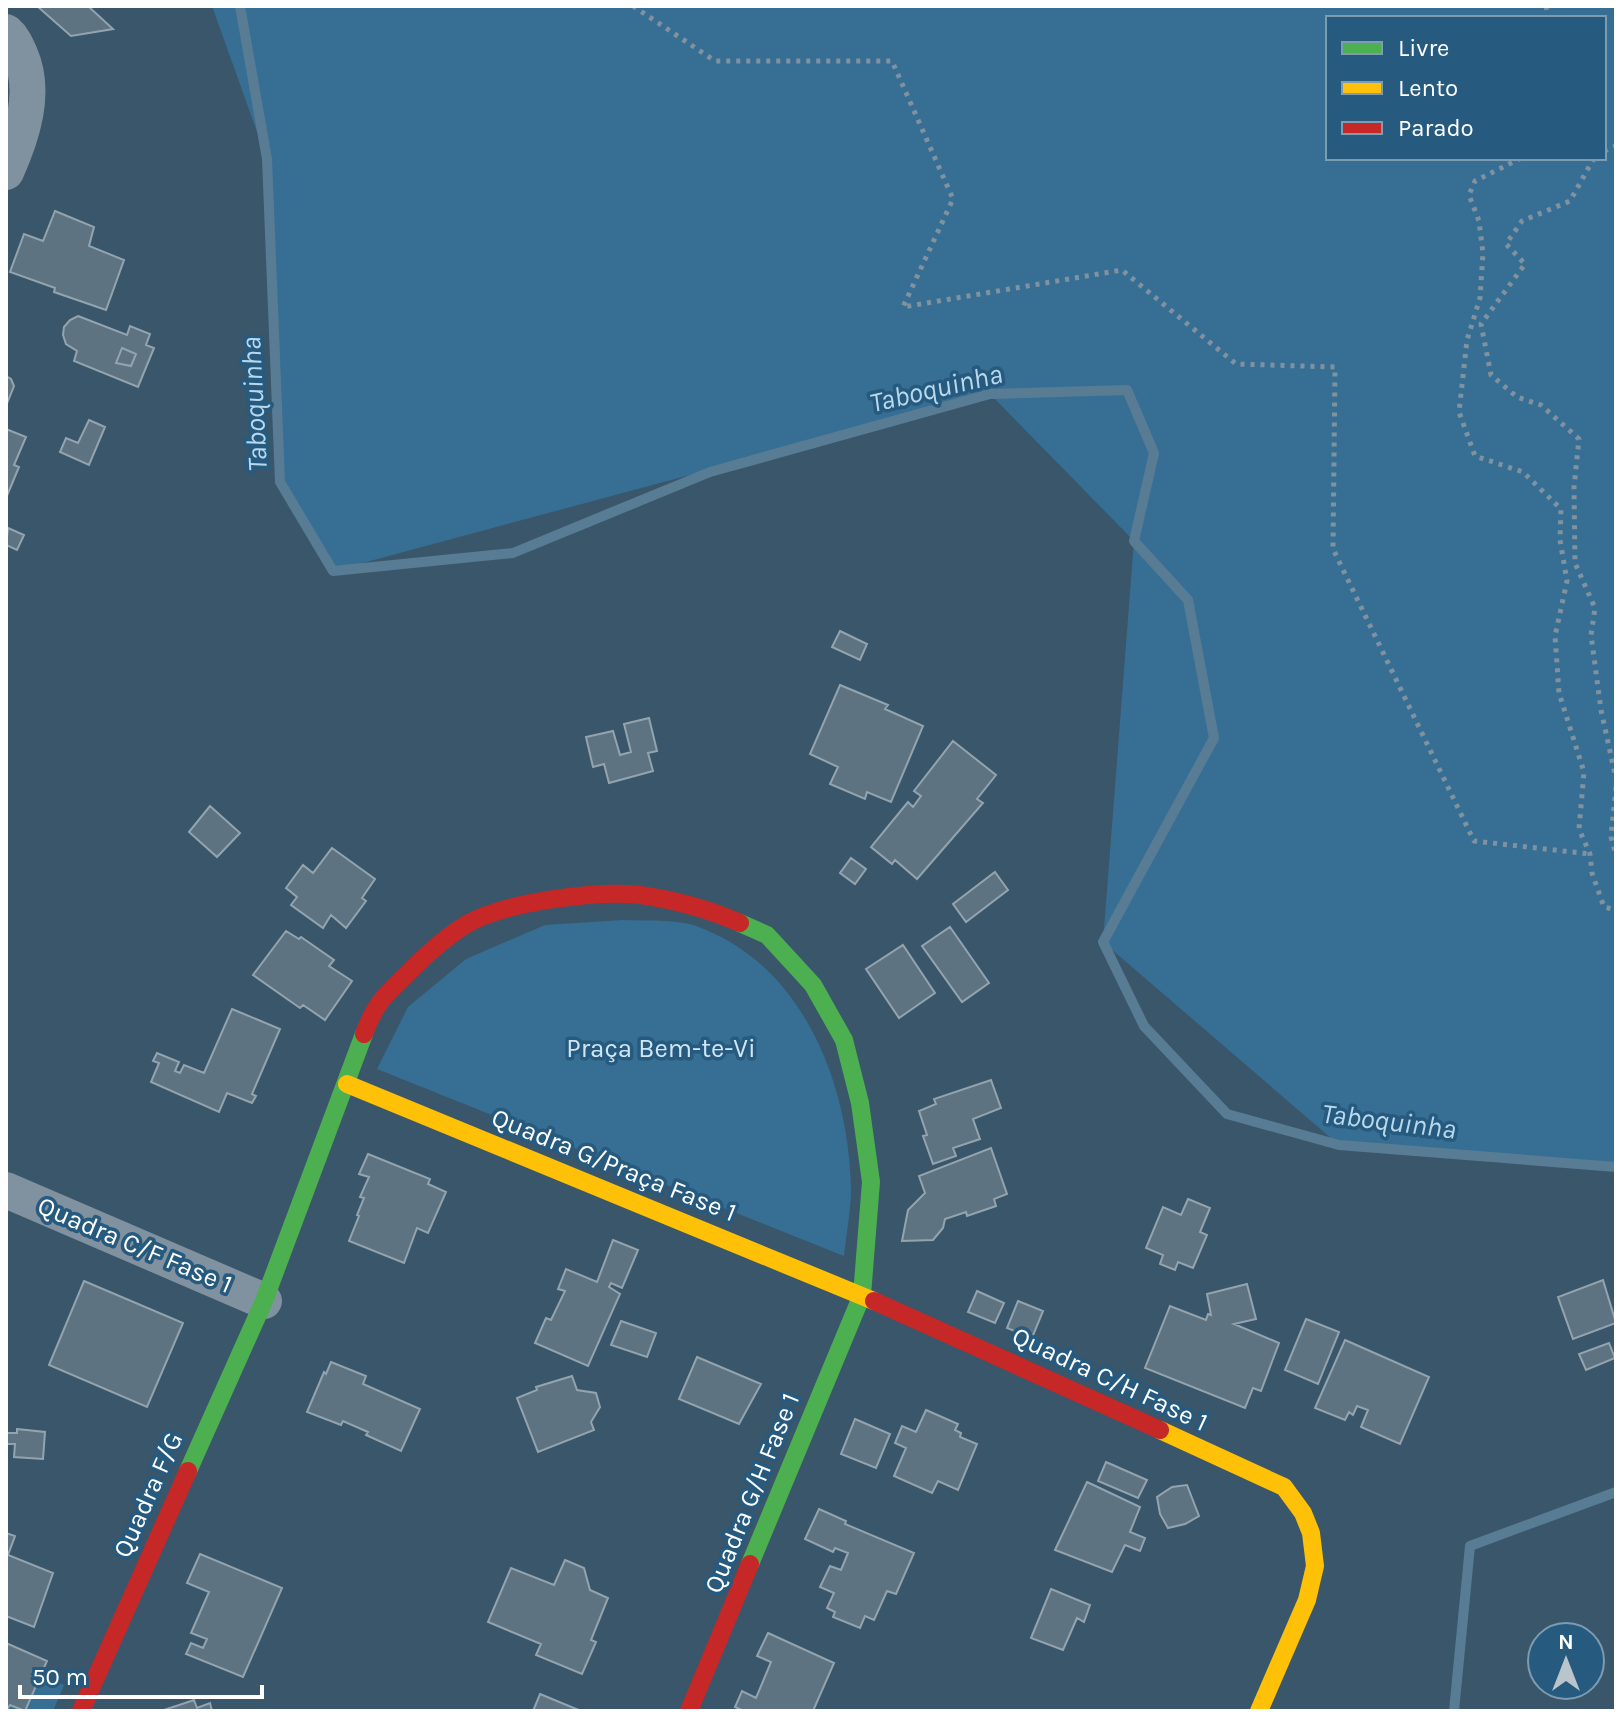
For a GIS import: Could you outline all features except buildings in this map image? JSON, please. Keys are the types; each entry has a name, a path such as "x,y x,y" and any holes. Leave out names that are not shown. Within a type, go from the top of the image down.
{"street":[{"path":"6,32 12,37 24,63 28,94 19,142 6,172"},
{"name":"Quadra G/H Fase 1","path":"347,1084 374,1007 419,962 467,924 515,905 577,897 638,895 705,908 767,935 813,985 844,1040 860,1103 871,1182 862,1295 689,1711"},
{"name":"Quadra G/Praça Fase 1","path":"347,1084 862,1295"},
{"name":"Quadra F/G","path":"81,1711 264,1301 347,1084"},
{"name":"Quadra C/F Fase 1","path":"6,1190 264,1301"},
{"name":"Quadra C/H Fase 1","path":"862,1295 1284,1487 1305,1514 1313,1537 1315,1566 1304,1605 1259,1711"}],"path":[{"path":"633,6 715,61 892,61 953,199 903,307 1122,270 1236,364 1335,367 1333,549 1474,841 1590,854"},
{"path":"1517,160 1475,181 1469,195 1479,221 1483,253 1480,298 1467,340 1459,412 1475,456 1523,472 1561,509 1560,540 1567,581 1555,636 1559,693 1584,772 1579,829 1590,854 1592,873 1604,907 1616,910"},
{"path":"1593,160 1570,201 1522,221 1506,244 1525,264 1481,324 1491,375 1517,397 1541,405 1579,439 1574,487 1575,563 1595,608 1591,635 1601,710 1616,779"},
{"path":"1616,787 1611,837 1616,855"}],"green space":[{"path":"212,6 1616,6 1616,1167 1339,1145 1103,942 1134,541 990,394 333,571 280,482 267,160"},
{"name":"Praça Bem-te-Vi","path":"623,920 670,921 696,926 733,944 765,968 792,998 813,1032 841,1109 851,1189 844,1256 377,1069 408,1007 466,959 545,925"},
{"path":"6,1658 64,1685 53,1711 6,1711"}],"waterway":[{"name":"Taboquinha","path":"240,6 267,159 280,482 333,571 513,553 710,472 990,394 1127,390 1154,453 1134,541 1188,600 1214,738 1103,942 1144,1026 1227,1114 1339,1145 1616,1167"},
{"name":"Taboquinha","path":"1454,1711 1470,1546 1616,1492"}],"traffic: fast":[{"path":"740,923 767,935 813,985 844,1040 860,1103 871,1182 862,1295 750,1564"},
{"path":"188,1471 264,1301 364,1034"}],"traffic: slow":[{"path":"347,1084 874,1301"},
{"path":"1160,1430 1284,1487 1303,1513 1311,1533 1315,1566 1307,1600 1259,1711"}],"traffic: jam":[{"path":"364,1034 382,999 430,952 467,924 504,909 576,896 640,895 679,902 740,923"},
{"path":"874,1301 1160,1430"},
{"path":"81,1711 188,1471"},
{"path":"689,1711 750,1564"}]}
